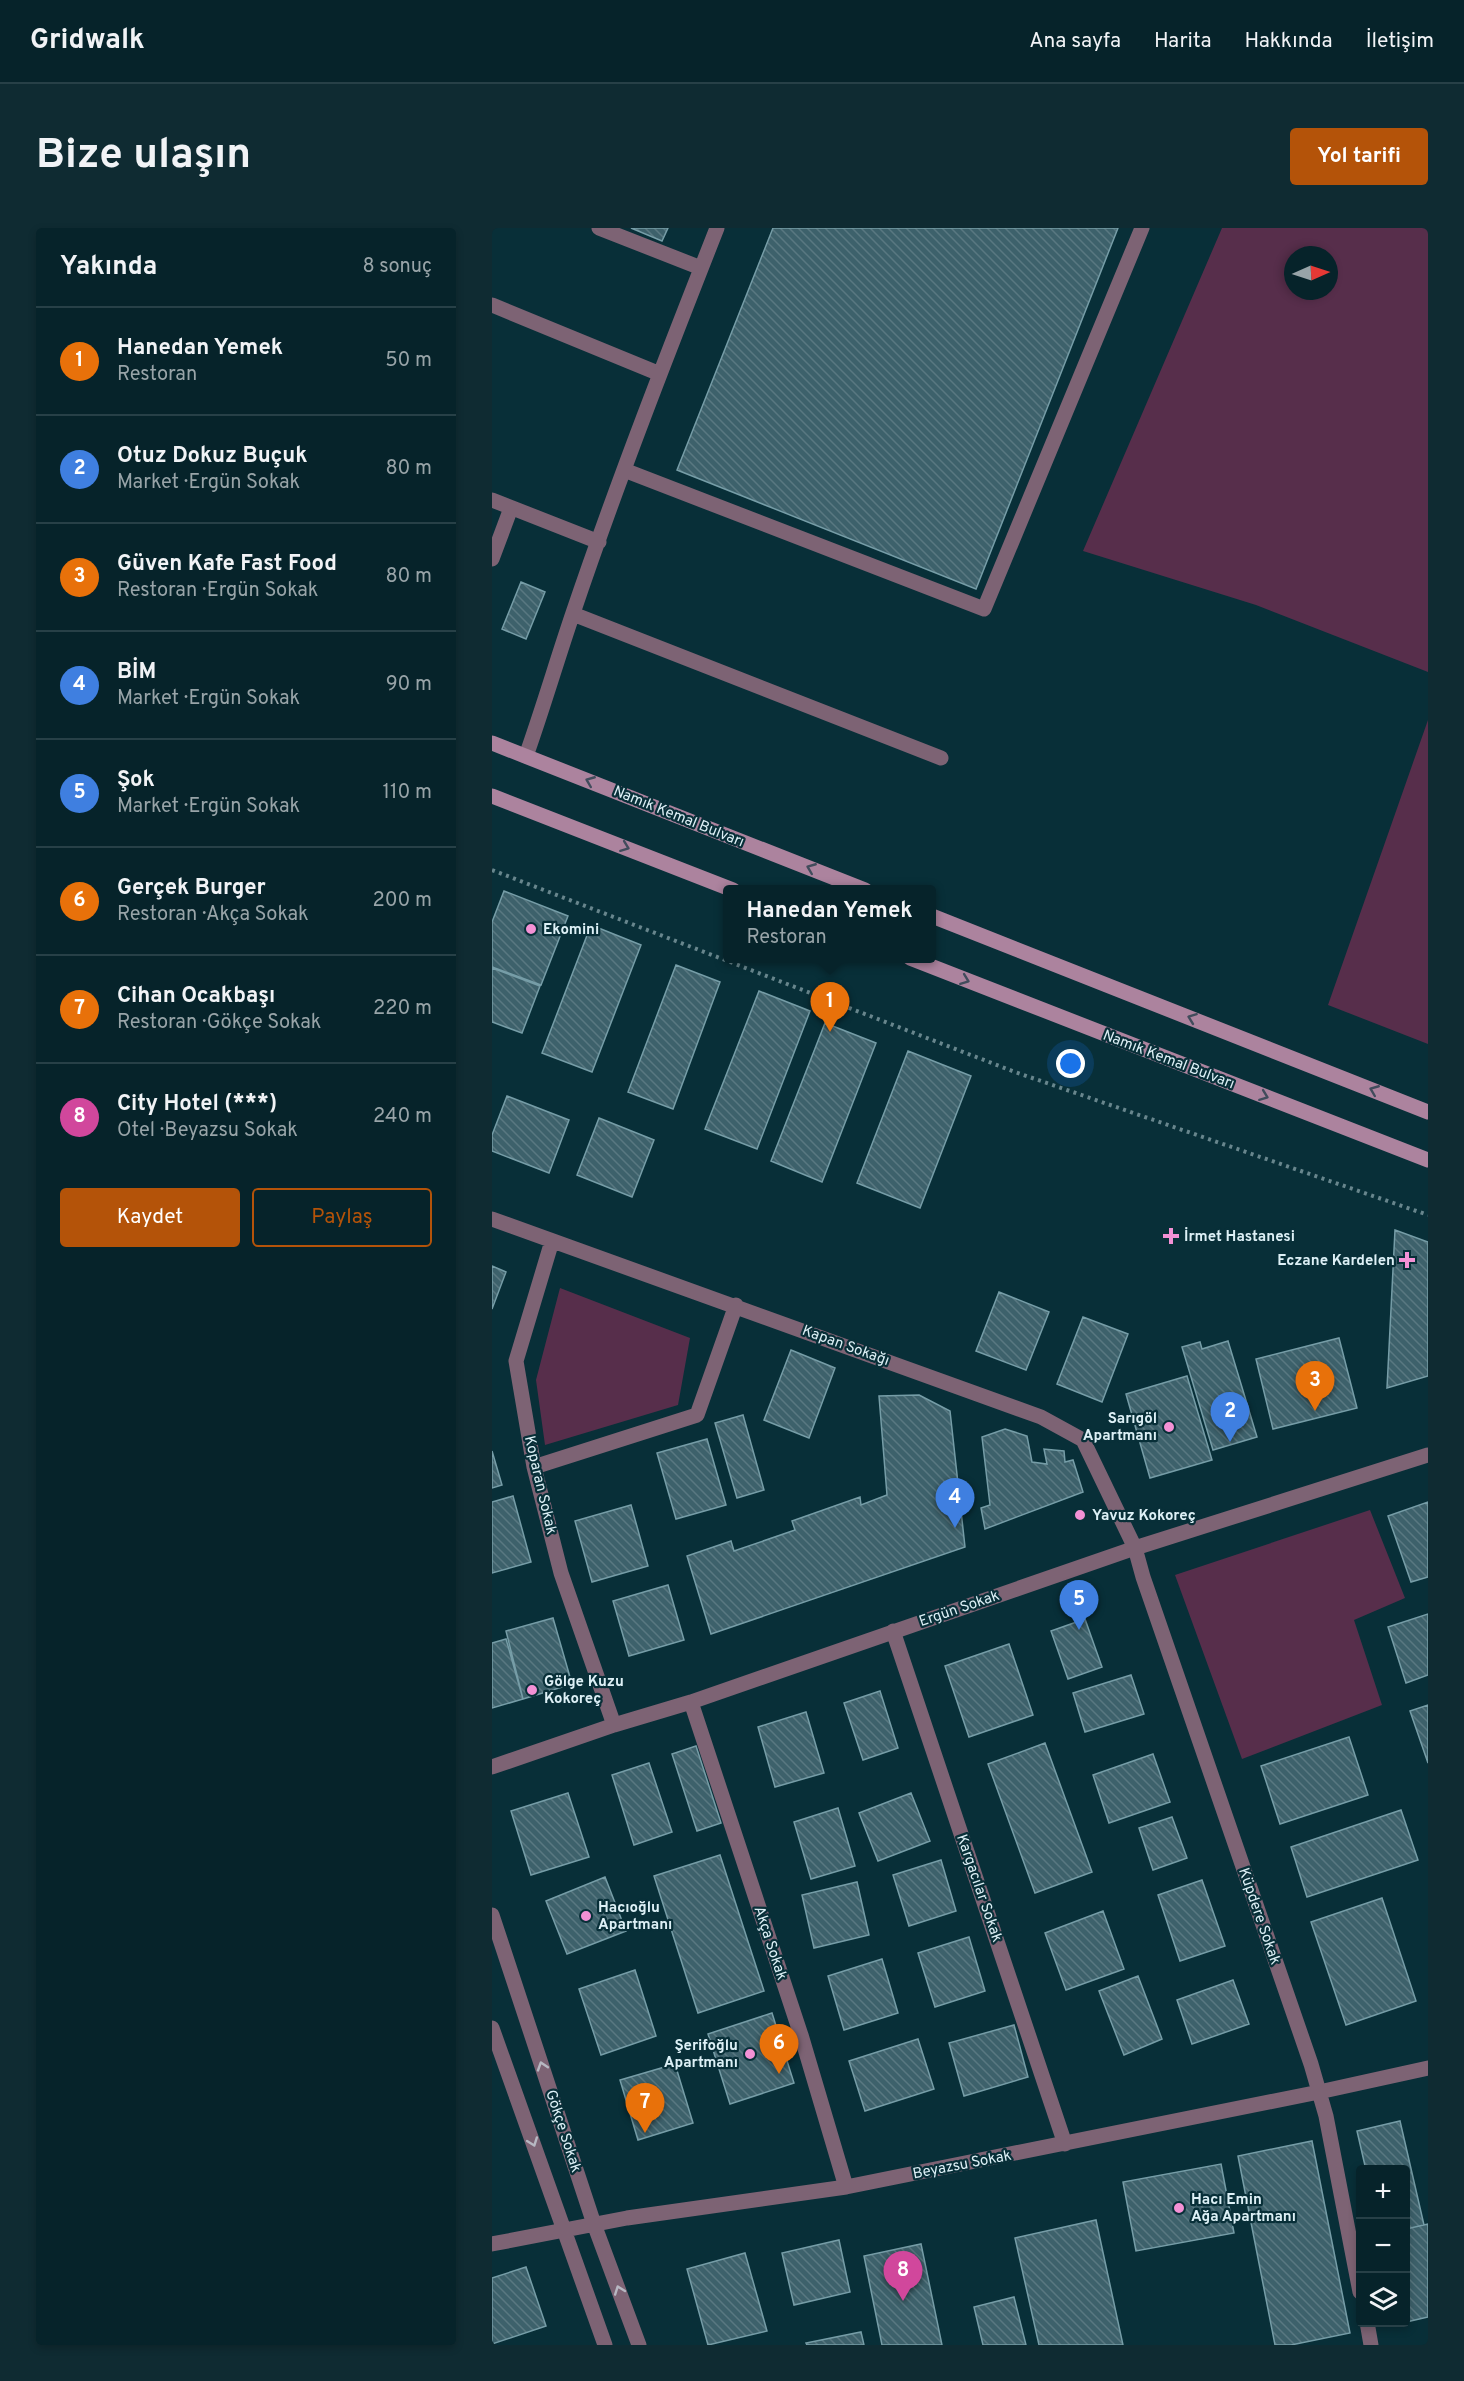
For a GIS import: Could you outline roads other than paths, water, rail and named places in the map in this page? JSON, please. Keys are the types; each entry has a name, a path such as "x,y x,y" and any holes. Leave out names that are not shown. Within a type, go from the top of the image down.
{"main road":[{"name":"Namık Kemal Bulvarı","path":"492,743 852,885"},
{"path":"492,796 723,886"},
{"path":"936,918 1428,1112"},
{"name":"Namık Kemal Bulvarı","path":"923,963 1428,1160"}],"street":[{"path":"599,228 701,268"},
{"path":"526,756 624,470 717,228"},
{"path":"624,470 984,609 1142,228"},
{"path":"492,305 660,374"},
{"path":"492,500 599,542"},
{"path":"492,559 511,508"},
{"path":"573,614 941,758"},
{"name":"Kapan Sokağı","path":"492,1219 736,1305 1041,1417 1083,1440 1135,1548"},
{"name":"Koparan Sokak","path":"552,1241 516,1361 534,1467 561,1573 614,1725"},
{"path":"534,1467 697,1415 736,1305"},
{"name":"Ergün Sokak","path":"492,1767 614,1725 691,1702 1135,1548 1428,1455"},
{"name":"Küpdere Sokak","path":"1135,1548 1311,2064 1326,2116 1356,2273"},
{"name":"Kargacılar Sokak","path":"893,1631 1065,2144"},
{"name":"Akça Sokak","path":"691,1702 801,2035 846,2187"},
{"name":"Gökçe Sokak","path":"492,1915 594,2224 639,2345"},
{"path":"492,2028 605,2345"},
{"name":"Beyazsu Sokak","path":"492,2244 594,2224 846,2187 1428,2068"},
{"path":"1368,2327 1371,2345"}],"place":[{"name":"Ekomini","path":"531,929"},
{"name":"Hanedan Yemek","path":"830,1032"},
{"name":"İrmet Hastanesi","path":"1171,1236"},
{"name":"Eczane Kardelen","path":"1407,1260"},
{"name":"Güven Kafe Fast Food","path":"1315,1411"},
{"name":"Sarıgöl Apartmanı","path":"1169,1427"},
{"name":"Otuz Dokuz Buçuk","path":"1230,1442"},
{"name":"Yavuz Kokoreç","path":"1080,1515"},
{"name":"BİM","path":"955,1528"},
{"name":"Şok","path":"1079,1630"},
{"name":"Gölge Kuzu Kokoreç","path":"532,1690"},
{"name":"Hacıoğlu Apartmanı","path":"586,1916"},
{"name":"Şerifoğlu Apartmanı","path":"750,2054"},
{"name":"Gerçek Burger","path":"779,2074"},
{"name":"Cihan Ocakbaşı","path":"645,2133"},
{"name":"Hacı Emin Ağa Apartmanı","path":"1179,2208"},
{"name":"City Hotel (***)","path":"903,2301"}]}
